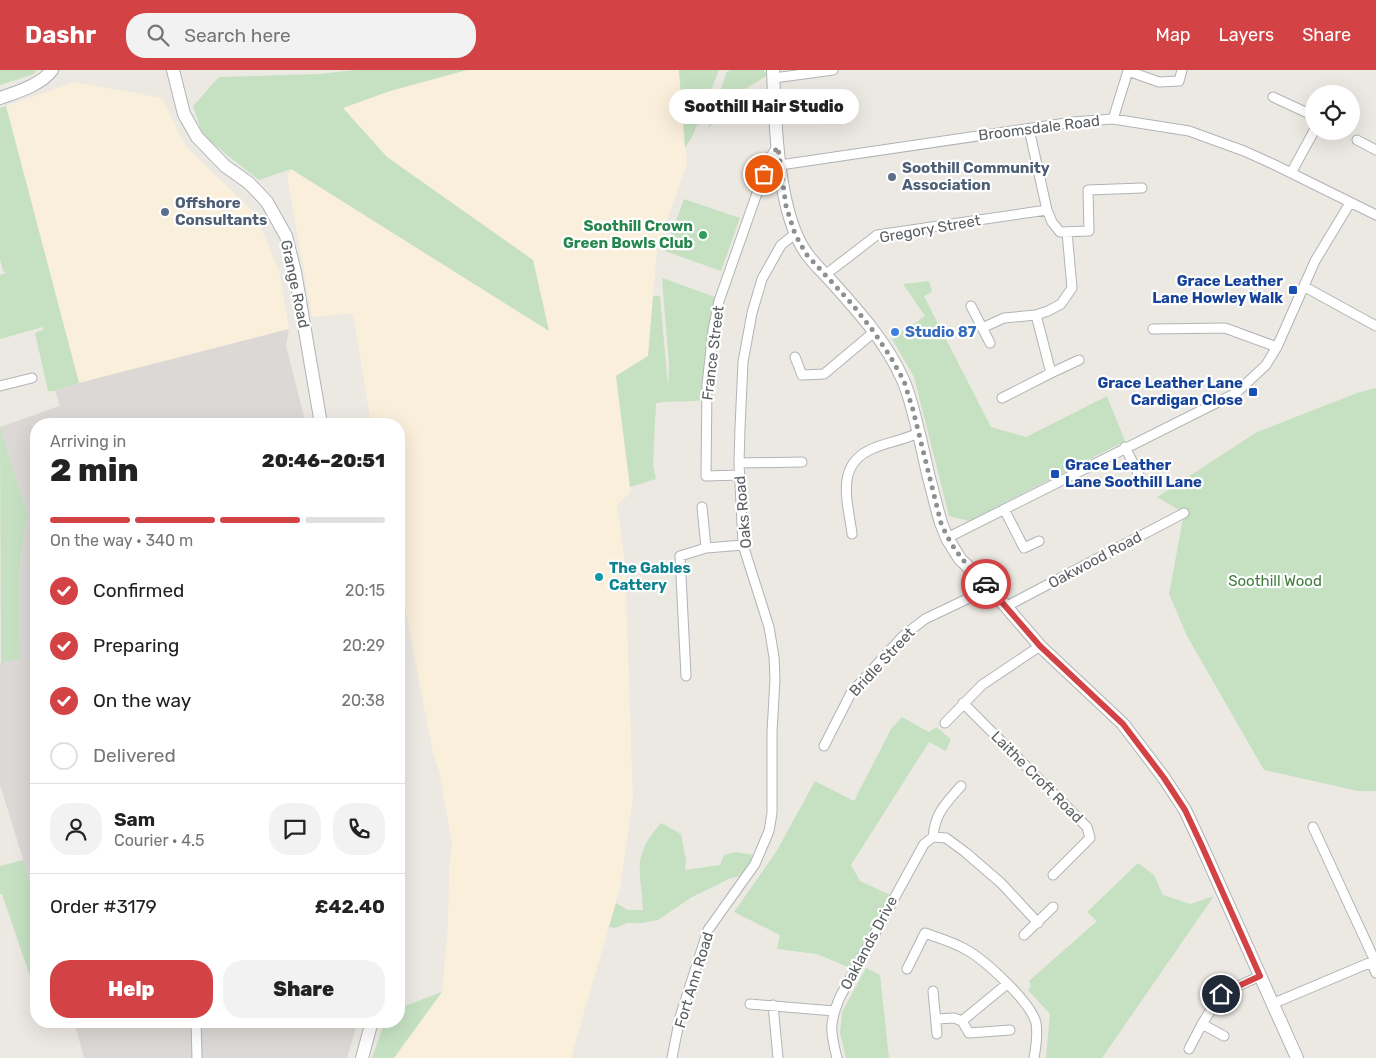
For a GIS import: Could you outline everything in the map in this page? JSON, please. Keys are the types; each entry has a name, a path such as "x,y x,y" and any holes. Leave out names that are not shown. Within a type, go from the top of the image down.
{"main road":[{"path":"0,98 19,92 37,82 52,70"},
{"name":"Grange Road","path":"173,70 184,114 197,137 225,166 248,183 267,202 286,236 296,272 320,418"},
{"name":"Grange Road","path":"178,93 182,70"},
{"path":"774,74 780,165 786,206 795,234 807,255 874,332 904,381 938,514 947,538 960,558 1007,606 1040,646 1123,724 1164,778 1185,810 1297,1058"},
{"path":"362,1058 370,1028"}],"street":[{"path":"774,74 833,70"},
{"path":"1113,119 1128,71 1159,82 1178,81 1182,70"},
{"path":"1273,97 1305,112"},
{"name":"Broomsdale Road","path":"780,165 1073,122 1113,119 1189,131 1244,151 1376,215"},
{"path":"1030,129 1047,210 1052,222 1060,232 1089,231 1088,190 1142,188"},
{"path":"1291,173 1309,140"},
{"path":"1357,140 1376,150"},
{"name":"France Street","path":"740,475 706,476 707,385 713,330 719,301 727,277 769,159 778,147"},
{"path":"947,538 1236,393 1266,365 1277,347 1315,261 1350,203"},
{"name":"Gregory Street","path":"825,275 877,235 1047,210"},
{"path":"982,328 1004,318 1036,315 1061,304 1072,288 1067,232"},
{"name":"Oaks Road","path":"759,858 769,831 772,813 772,732 775,679 774,657 769,628 743,545 739,463 744,362 752,313 762,279 781,245 795,234"},
{"path":"1305,287 1376,326"},
{"path":"971,306 990,343"},
{"path":"1036,315 1051,373"},
{"path":"1153,329 1225,328 1277,347"},
{"path":"795,357 802,375 824,374 874,332"},
{"path":"1002,398 1079,360"},
{"path":"0,386 34,380"},
{"path":"852,534 845,481 855,459 872,449 918,433"},
{"path":"1126,447 1141,479"},
{"path":"739,463 802,462"},
{"path":"702,507 706,548"},
{"path":"1004,509 1024,548 1039,541"},
{"name":"Oakwood Road","path":"1007,606 1184,513"},
{"path":"686,676 680,556 706,548 743,545"},
{"name":"Bridle Street","path":"824,746 851,693 903,636 925,619 990,588"},
{"path":"945,722 982,685 1040,646"},
{"name":"Laithe Croft Road","path":"963,703 1087,827 1090,838 1053,875"},
{"name":"Oaklands Drive","path":"837,1058 830,1031 834,1011 840,997 924,844 934,837 934,823 941,810 961,786"},
{"path":"1314,827 1374,962 1376,973"},
{"path":"934,837 946,838 965,852 1001,883 1038,923"},
{"name":"Fort Ann Road","path":"672,1058 680,1017 708,930 759,858"},
{"path":"1024,935 1053,908"},
{"path":"907,969 926,933 965,949 992,969 1028,1008 1036,1022 1037,1041 1034,1058"},
{"path":"1272,1004 1374,962"},
{"path":"1189,1049 1221,994 1260,976"},
{"path":"962,1021 1007,984"},
{"path":"933,991 938,1034"},
{"path":"750,1004 834,1011"},
{"path":"773,1005 778,1058"},
{"path":"937,1019 954,1018 962,1021 969,1033 1010,1030"},
{"path":"1202,1024 1224,1036"},
{"path":"196,1028 197,1058"}],"shaded area":[{"path":"467,70 679,70 687,163 657,249 648,356 616,376 631,492 617,505 625,564 633,798 620,888 571,1058 394,1058 442,992 452,844 405,607 405,418 370,418 353,313 312,317 287,176 322,114 390,91"},
{"path":"75,82 162,98 186,147 255,213 279,271 289,329 79,383 6,106"},
{"path":"289,329 286,346 304,418 30,418 30,882 0,785 0,663 20,657 19,573 27,513 0,427 60,406 55,391 79,383"},
{"path":"76,1028 356,1028 347,1058 84,1058"}],"green space":[{"path":"0,70 36,70 34,74 0,85"},
{"path":"355,70 467,70 390,91 343,108 387,157 533,260 549,331 291,169 259,180 203,136 193,106 219,77 320,74"},
{"path":"679,70 719,70 693,135 685,148"},
{"path":"730,70 763,70 768,75 730,98 708,130 726,73"},
{"path":"6,106 79,383 55,391 48,391 35,333 43,330 43,327 0,339 0,275 6,273 3,271 0,259 0,108"},
{"name":"Soothill Crown Green Bowls Club","path":"684,199 740,218 721,271 665,251"},
{"path":"662,278 715,297 703,400 656,403 653,465 656,479 630,487 616,376 648,356 653,296 660,296 668,387 669,365"},
{"path":"929,281 932,292 924,296 991,427 1026,437 1107,396 1125,441 969,521 949,516 914,377 892,339 925,316 903,284"},
{"name":"Soothill Wood","path":"1376,388 1376,791 1358,791 1264,770 1187,636 1169,594 1184,513 1157,497 1257,432 1357,393"},
{"path":"0,427 27,513 19,573 20,658 1,663"},
{"path":"902,717 929,732 936,727 951,739 946,751 929,742 851,865 860,881 890,895 850,968 817,954 777,949 780,935 734,912 776,852 815,781 854,801 891,729"},
{"path":"661,823 681,834 686,860 685,870 720,865 724,855 736,852 754,855 743,876 731,878 692,897 658,920 627,923 615,928 609,927 616,903 628,910 643,910 640,864 645,845"},
{"path":"23,860 30,882 30,976 2,894 0,894 0,866"},
{"path":"1138,863 1154,875 1163,895 1190,904 1214,896 1102,1058 1046,1058 1050,1014 1028,990 1031,986 1029,981 1097,921 1087,912"},
{"path":"866,968 880,975 889,1058 846,1058 840,1033 842,1012"},
{"path":"442,992 394,1058 372,1058 383,1028 405,1028 405,1006"}],"way so far":[{"path":"764,174 769,159 778,147 786,206 795,234 807,255 852,304 874,332 904,381 913,410 931,487 947,538 960,558 986,584"}],"place":[{"name":"Soothill Hair Studio","path":"764,174"},
{"name":"Soothill Community Association","path":"892,177"},
{"name":"Offshore Consultants","path":"165,212"},
{"name":"Soothill Crown Green Bowls Club","path":"703,235"},
{"name":"Grace Leather Lane Howley Walk","path":"1293,290"},
{"name":"Studio 87","path":"895,332"},
{"name":"Grace Leather Lane Cardigan Close","path":"1253,392"},
{"name":"Grace Leather Lane Soothill Lane","path":"1055,474"},
{"name":"The Gables Cattery","path":"599,577"}],"route":[{"path":"986,584 1040,646 1123,724 1164,778 1185,810 1260,976 1221,994"}]}
